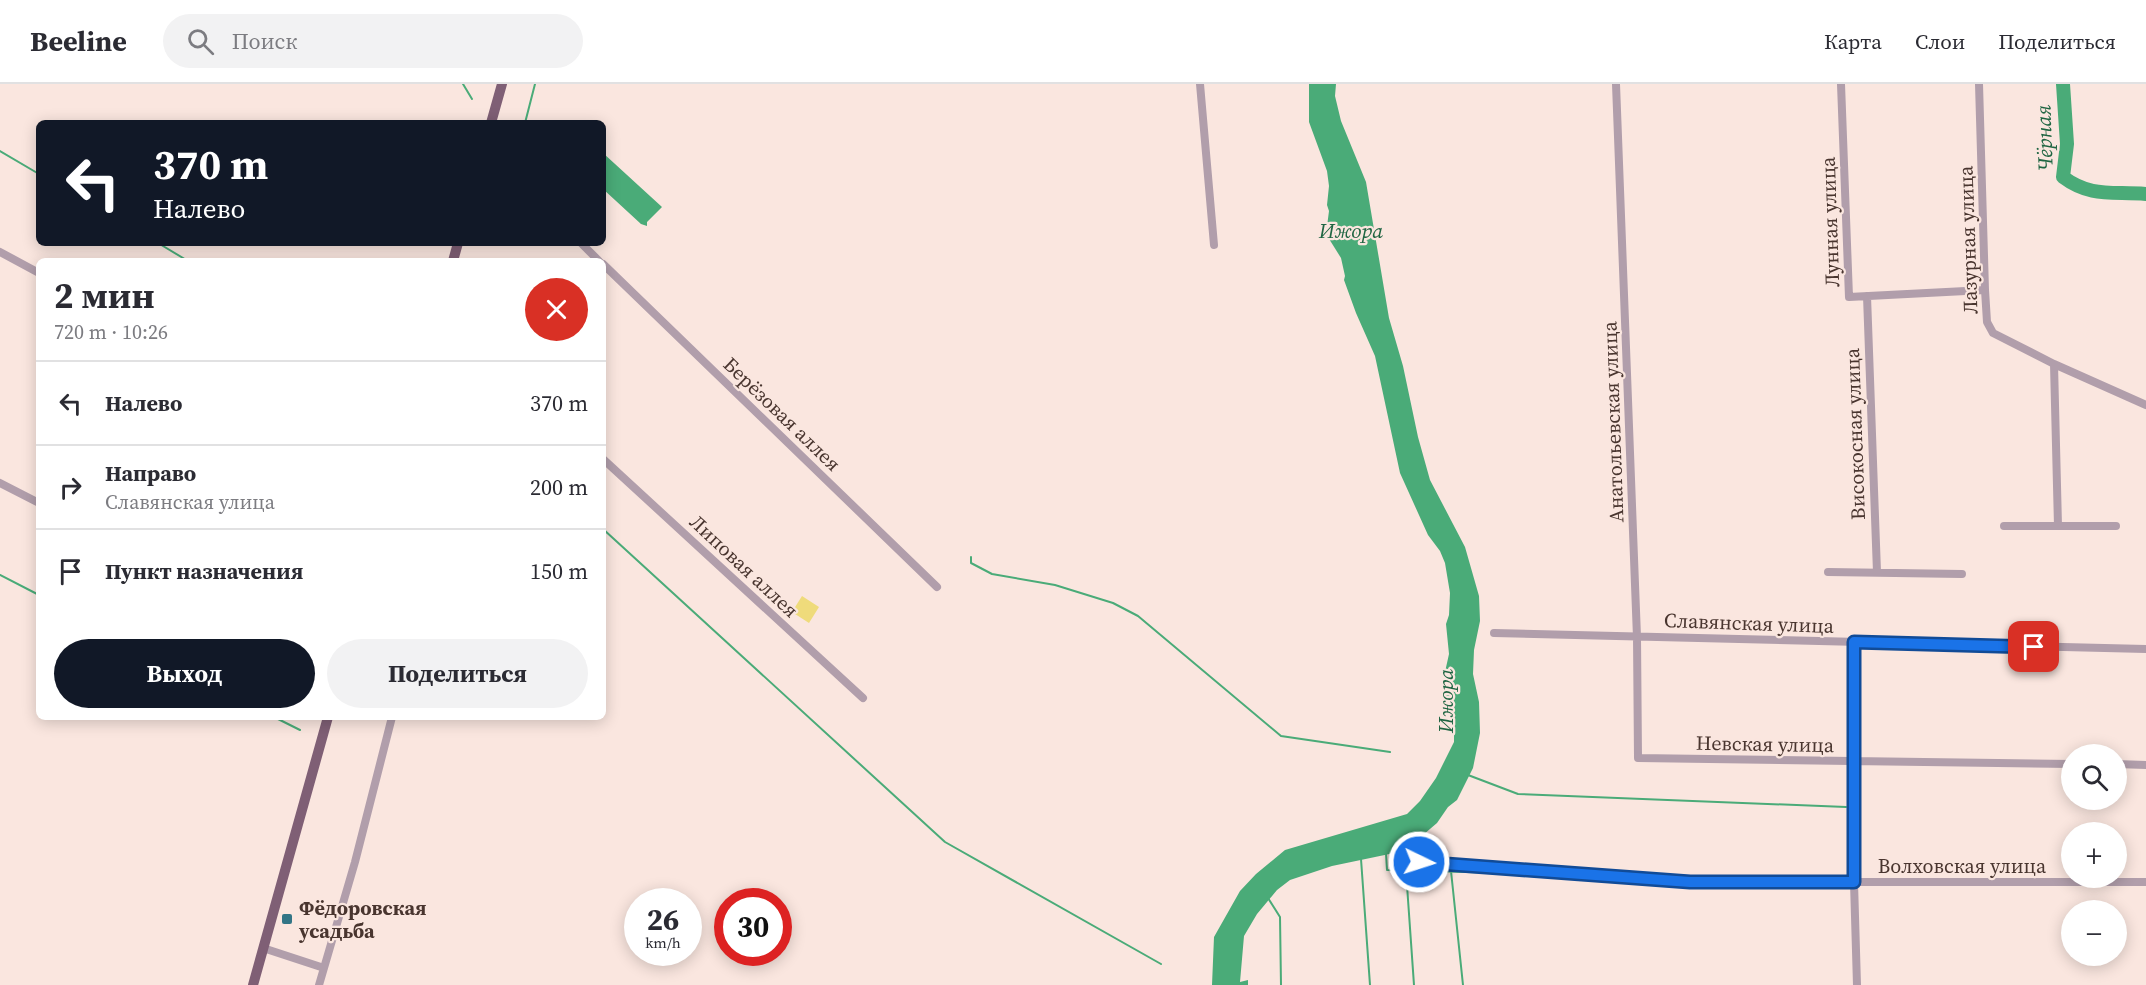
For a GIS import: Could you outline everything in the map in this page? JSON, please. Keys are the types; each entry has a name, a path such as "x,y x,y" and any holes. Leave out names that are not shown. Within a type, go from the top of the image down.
{"main road":[{"path":"493,120 502,84"},
{"path":"252,985 327,720"}],"street":[{"path":"1200,84 1214,245"},
{"name":"Анатольевская улица","path":"1616,84 1637,637 1638,758"},
{"name":"Лунная улица","path":"1841,84 1849,297 1985,290"},
{"name":"Лазурная улица","path":"1979,84 1987,322 1993,333 2054,364 2146,405"},
{"path":"584,246 596,258"},
{"path":"0,252 36,271"},
{"name":"Берёзовая аллея","path":"606,267 937,587"},
{"name":"Високосная улица","path":"1867,296 1876,572"},
{"path":"2054,364 2058,526"},
{"name":"Липовая аллея","path":"606,462 863,698"},
{"path":"0,483 36,501"},
{"path":"2004,526 2116,526"},
{"path":"1828,572 1962,574"},
{"name":"Славянская улица","path":"1494,633 2146,649"},
{"path":"1854,642 1854,882 1857,985"},
{"path":"319,985 355,862 391,720"},
{"name":"Невская улица","path":"1638,758 2061,764"},
{"path":"2127,764 2146,765"},
{"name":"Волховская улица","path":"1419,862 1690,882 2146,882"},
{"path":"263,948 324,968"}],"shaded area":[{"path":"802,596 819,607 809,623 792,612"}],"water":[{"name":"Ижора","path":"1309,84 1336,84 1335,96 1341,121 1366,182 1389,318 1430,480 1465,547 1479,596 1480,621 1474,650 1473,674 1479,702 1480,733 1473,768 1457,800 1448,807 1437,823 1410,846 1399,852 1332,866 1290,880 1277,890 1257,914 1244,936 1240,982 1248,980 1248,985 1212,985 1214,937 1240,891 1256,874 1285,850 1407,814 1420,801 1436,778 1454,742 1454,719 1444,701 1445,672 1449,654 1446,624 1449,615 1450,593 1445,563 1440,551 1428,535 1400,473 1375,356 1344,280 1341,258 1326,234 1329,186 1327,171 1309,122"},
{"path":"606,156 662,207 647,222 647,226 641,224 606,192"}],"waterway":[{"path":"463,84 472,99"},
{"path":"526,120 535,84"},
{"name":"Чёрная","path":"2063,84 2067,144 2063,177 2073,184 2093,191 2146,194"},
{"path":"0,151 36,172"},
{"path":"163,246 183,258"},
{"path":"606,532 945,842 1161,964"},
{"path":"971,557 971,563 992,574 1055,585 1113,603 1138,616 1281,736 1390,752"},
{"path":"0,575 36,593"},
{"path":"280,720 300,730"},
{"path":"1468,775 1518,794 1846,807"},
{"path":"1386,854 1387,870 1506,873"},
{"path":"1361,859 1370,985"},
{"path":"1406,871 1414,985"},
{"path":"1451,871 1463,985"},
{"path":"1268,898 1280,917 1281,985"}],"place":[{"name":"Фёдоровская усадьба","path":"287,919"}],"route":[{"path":"1419,862 1690,882 1854,882 1854,642 2034,647"}]}
